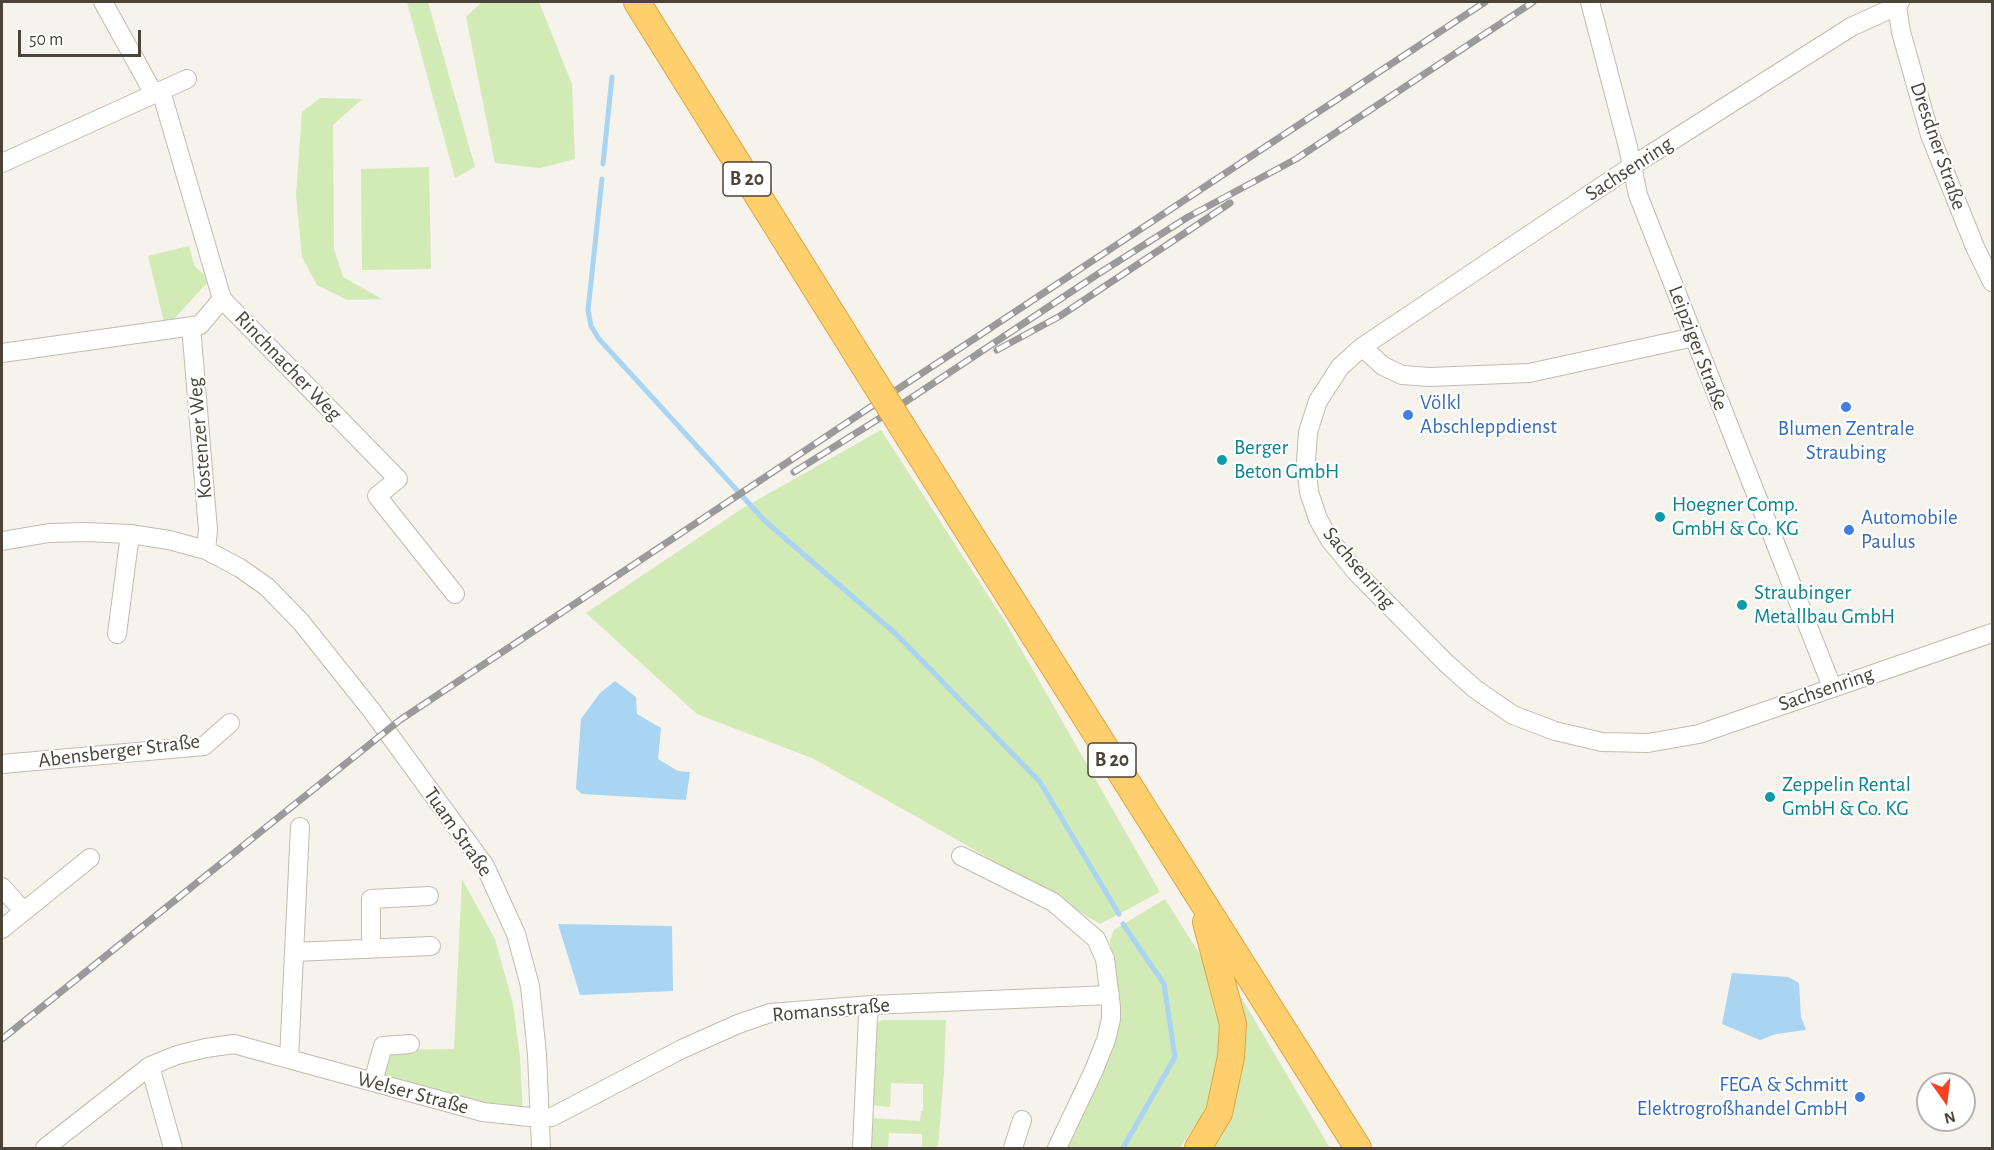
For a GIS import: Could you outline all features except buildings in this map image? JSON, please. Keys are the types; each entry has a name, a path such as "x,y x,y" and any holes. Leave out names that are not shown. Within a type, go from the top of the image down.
{"highway":[{"name":"B 20","path":"637,2 1358,1149"},
{"path":"1198,1149 1219,1113 1231,1057 1233,1023 1202,904"}],"street":[{"name":"Rinchnacher Weg","path":"104,2 158,93 222,299 398,479 377,496 455,594"},
{"name":"Leipziger Straße","path":"1590,2 1638,195 1832,687"},
{"name":"Sachsenring","path":"1898,4 1851,27 1632,166 1362,347 1340,367 1318,401 1308,432 1306,462 1308,482 1318,519 1330,540 1357,573 1446,663 1475,688 1513,715 1555,731 1602,742 1648,742 1700,734 1992,633"},
{"name":"Dresdner Straße","path":"1898,4 1901,32 1930,135 1975,247 1992,282"},
{"path":"2,163 187,79"},
{"path":"2,353 200,325 222,299"},
{"name":"Kostenzer Weg","path":"190,326 208,530 206,550"},
{"path":"1362,347 1383,366 1402,375 1441,376 1529,373 1694,338"},
{"name":"Tuam Straße","path":"2,541 49,533 130,534 169,540 206,550 240,568 267,587 301,622 386,731 485,866 516,934 530,986 537,1054 541,1149"},
{"path":"117,634 130,534"},
{"name":"Abensberger Straße","path":"2,764 204,746 230,723"},
{"path":"289,1059 300,827"},
{"path":"961,856 1053,902 1096,939 1105,959 1112,1019 1106,1040 1057,1149"},
{"path":"2,929 90,858"},
{"path":"2,887 23,911"},
{"path":"371,948 371,899 429,896"},
{"path":"294,952 431,946"},
{"name":"Romansstraße","path":"539,1118 552,1118 682,1049 738,1024 770,1013 871,1005 1110,995"},
{"path":"862,1149 868,1016 871,1005"},
{"name":"Welser Straße","path":"45,1149 150,1066 206,1048 234,1044 483,1112 539,1118"},
{"path":"373,1082 383,1046 410,1044"},
{"path":"150,1066 173,1149"},
{"path":"1013,1149 1022,1120"}],"green space":[{"path":"407,2 428,2 475,167 455,178"},
{"path":"482,2 539,2 572,84 575,159 540,168 495,163 466,17"},
{"path":"320,98 362,99 333,125 334,249 343,277 382,299 347,300 317,285 302,257 296,195 302,112"},
{"path":"429,167 431,269 362,270 361,169"},
{"path":"189,246 194,265 204,275 207,283 173,320 164,322 148,256"},
{"path":"881,430 1006,623 1160,892 1100,924 814,759 697,714 586,613 743,508"},
{"path":"462,879 495,939 513,1004 520,1057 523,1114 377,1079 384,1050 454,1049"},
{"path":"1165,899 1209,969 1220,1001 1223,1041 1217,1074 1205,1111 1180,1148 1067,1148 1113,1049 1119,1016 1118,986 1110,953 1110,940 1114,930"},
{"path":"1234,985 1330,1148 1212,1148 1222,1137 1234,1103 1244,1060 1240,1013"},
{"path":"882,1020 946,1020 938,1148 922,1148 922,1134 889,1133 888,1148 869,1148 871,1118 920,1121 921,1111 923,1111 923,1084 891,1083 890,1107 871,1105 877,1023"}],"water":[{"path":"615,681 636,697 637,714 661,728 658,759 678,771 690,772 686,800 582,794 576,789 581,719 600,693"},
{"path":"558,924 672,926 673,991 580,995"},
{"path":"1732,973 1788,977 1799,983 1801,1017 1806,1030 1776,1034 1760,1040 1722,1024"}],"waterway":[{"path":"603,164 612,77"},
{"path":"602,179 588,310 591,326 599,339 765,521 897,635 1040,782 1119,914"},
{"path":"1123,924 1164,984 1175,1057 1123,1148"}],"railway":[{"path":"2,1039 400,720 1485,2"},
{"path":"794,472 1188,217 1296,159 1533,2"},
{"path":"997,350 1060,316 1230,203"}],"place":[{"name":"Blumen Zentrale Straubing","path":"1846,407"},
{"name":"Völkl Abschleppdienst","path":"1408,415"},
{"name":"Berger Beton GmbH","path":"1222,460"},
{"name":"Hoegner Comp. GmbH & Co. KG","path":"1660,517"},
{"name":"Automobile Paulus","path":"1849,530"},
{"name":"Straubinger Metallbau GmbH","path":"1742,605"},
{"name":"Zeppelin Rental GmbH & Co. KG","path":"1770,797"},
{"name":"FEGA & Schmitt Elektrogroßhandel GmbH","path":"1860,1097"}]}
